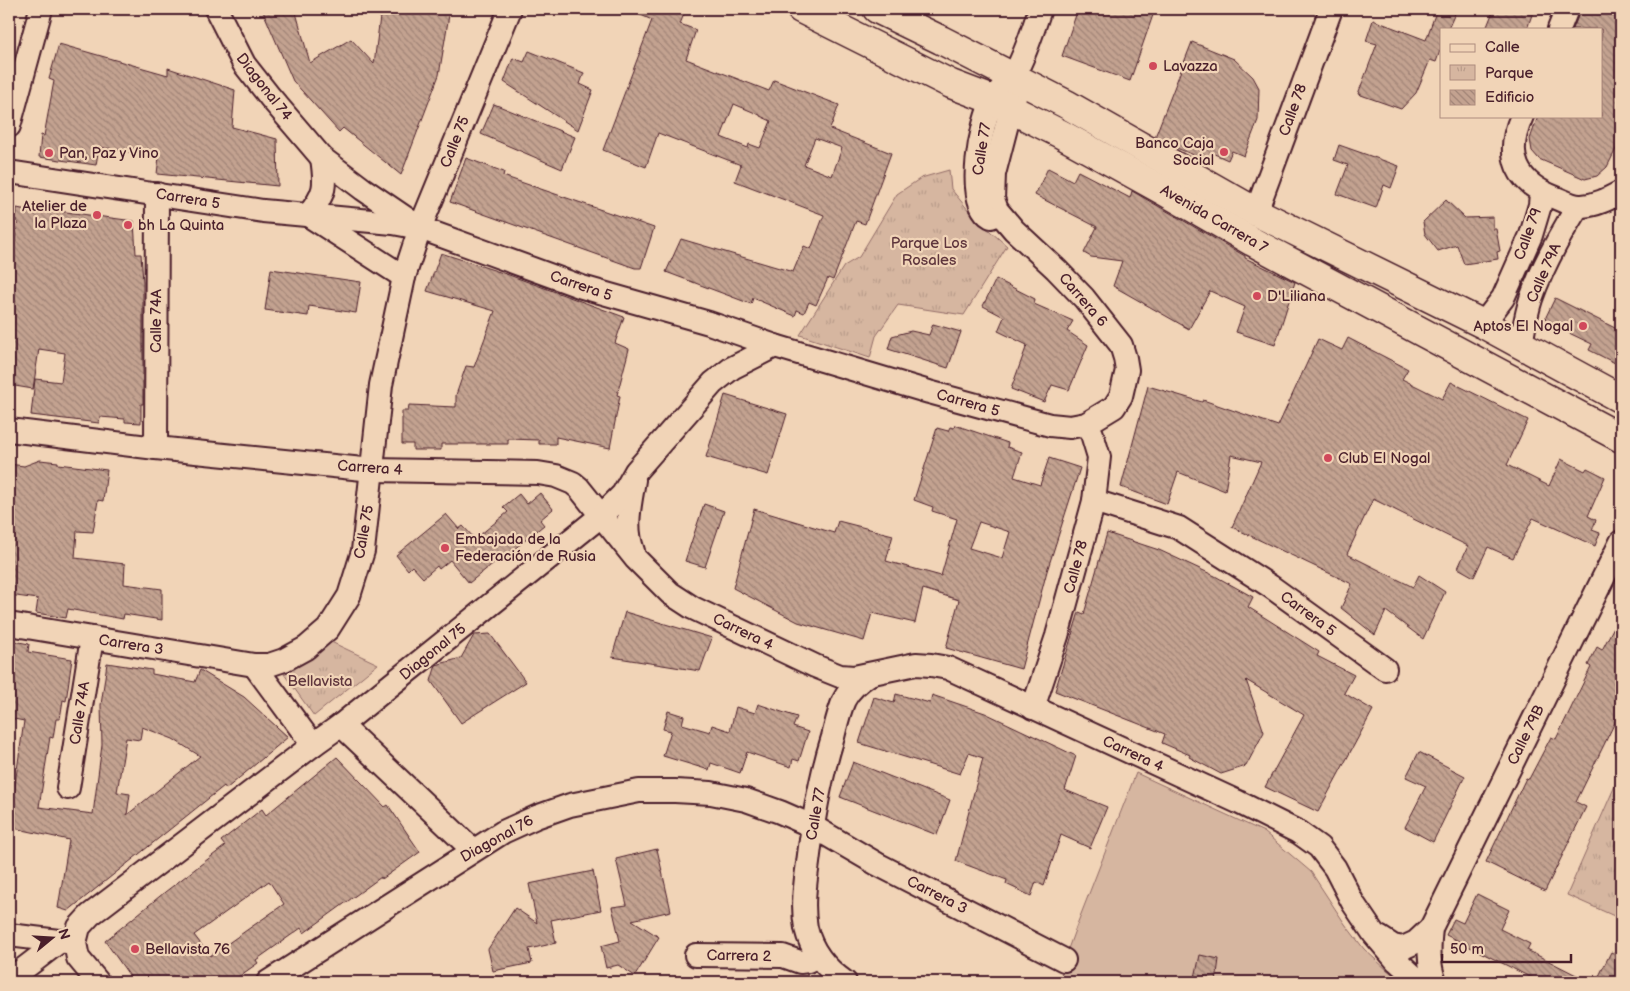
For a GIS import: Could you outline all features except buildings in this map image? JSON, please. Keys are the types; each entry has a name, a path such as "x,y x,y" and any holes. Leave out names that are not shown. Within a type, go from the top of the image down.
{"main road":[{"name":"Avenida Carrera 7","path":"801,9 951,84 1003,104 1156,186 1253,242 1621,438"},
{"name":"Avenida Carrera 7","path":"877,9 1066,104 1256,212 1483,324 1621,399"}],"street":[{"path":"9,126 41,9"},
{"name":"Diagonal 74","path":"216,9 244,64 322,158 420,228"},
{"name":"Calle 75","path":"254,666 270,665 306,648 328,629 349,596 363,552 381,385 404,277 420,228 510,9"},
{"name":"Calle 77","path":"1014,230 988,215 981,204 978,190 977,159 983,129 1003,104 1005,84 1014,77 1033,32 1040,9"},
{"name":"Calle 78","path":"1256,212 1331,9"},
{"path":"1559,28 1567,9"},
{"name":"Calle 79","path":"1483,324 1503,298 1531,235 1540,205 1540,192 1520,174 1516,165 1515,131 1521,118"},
{"path":"322,158 325,180 324,189 320,201 308,215 404,277"},
{"name":"Carrera 5","path":"9,172 263,211 393,223 420,228 582,287 709,323 775,346 937,394 1050,425 1070,428 1086,424 1114,407 1121,396 1125,383"},
{"path":"1540,192 1578,206 1603,202 1621,192"},
{"name":"Calle 74A","path":"156,448 157,194"},
{"name":"Calle 79A","path":"1521,344 1532,298 1561,234 1578,206"},
{"name":"Carrera 6","path":"1014,230 1084,298 1121,344 1127,370 1125,383"},
{"name":"Diagonal 75","path":"9,980 68,942 90,915 342,725 602,515 623,494 636,472 713,383 741,363 775,346"},
{"name":"Calle 78","path":"1033,708 1057,636 1094,501 1100,457 1092,434 1086,424"},
{"name":"Carrera 4","path":"9,430 156,448 373,470 538,473 556,476 573,483 579,488 635,558 670,593 692,608 830,674 854,677 916,664 948,668 1238,802 1298,832 1319,847 1335,868 1353,903 1374,934 1398,962 1420,982"},
{"path":"635,558 627,533 627,519 636,472"},
{"name":"Carrera 5","path":"1094,501 1179,528 1270,586 1385,669"},
{"name":"Calle 79B","path":"1435,982 1430,971 1429,952 1432,928 1621,542"},
{"name":"Carrera 3","path":"9,624 254,666"},
{"name":"Calle 74A","path":"68,788 92,638"},
{"path":"254,666 313,745"},
{"path":"830,674 840,686 844,701"},
{"name":"Calle 77","path":"806,929 804,904 812,826 826,760 844,701 850,690 870,674"},
{"path":"342,725 473,850"},
{"name":"Diagonal 76","path":"268,982 473,850 504,832 536,817 570,805 639,791 675,790 711,793 746,800 812,826"},
{"name":"Carrera 3","path":"812,826 877,864 1064,960"},
{"name":"Calle 79B","path":"1374,934 1393,946 1403,948 1416,942 1432,928"},
{"path":"806,929 818,956 836,976 845,982"},
{"name":"Carrera 2","path":"783,956 793,948 806,929"},
{"path":"9,935 68,942 78,958 98,982"},
{"name":"Carrera 2","path":"696,955 783,956 800,962 808,961 818,956"}],"green space":[{"name":"Parque Los Rosales","path":"949,170 951,189 974,217 1007,246 964,315 898,305 876,336 870,358 800,335 844,266 859,257 897,194 921,178"},
{"name":"Bellavista","path":"329,641 378,664 314,716 284,674 310,659"},
{"path":"1621,772 1621,919 1567,895"},
{"path":"1136,773 1264,832 1311,872 1364,949 1387,970 1404,982 1060,982 1064,960 1076,927"}],"place":[{"name":"Lavazza","path":"1153,66"},
{"name":"Banco Caja Social","path":"1224,152"},
{"name":"Pan, Paz y Vino","path":"49,153"},
{"name":"Atelier de la Plaza","path":"97,215"},
{"name":"bh La Quinta","path":"128,225"},
{"name":"D'Liliana","path":"1257,296"},
{"name":"Aptos El Nogal","path":"1583,326"},
{"name":"Club El Nogal","path":"1328,458"},
{"name":"Embajada de la Federación de Rusia","path":"445,548"},
{"name":"Bellavista 76","path":"135,949"}]}
